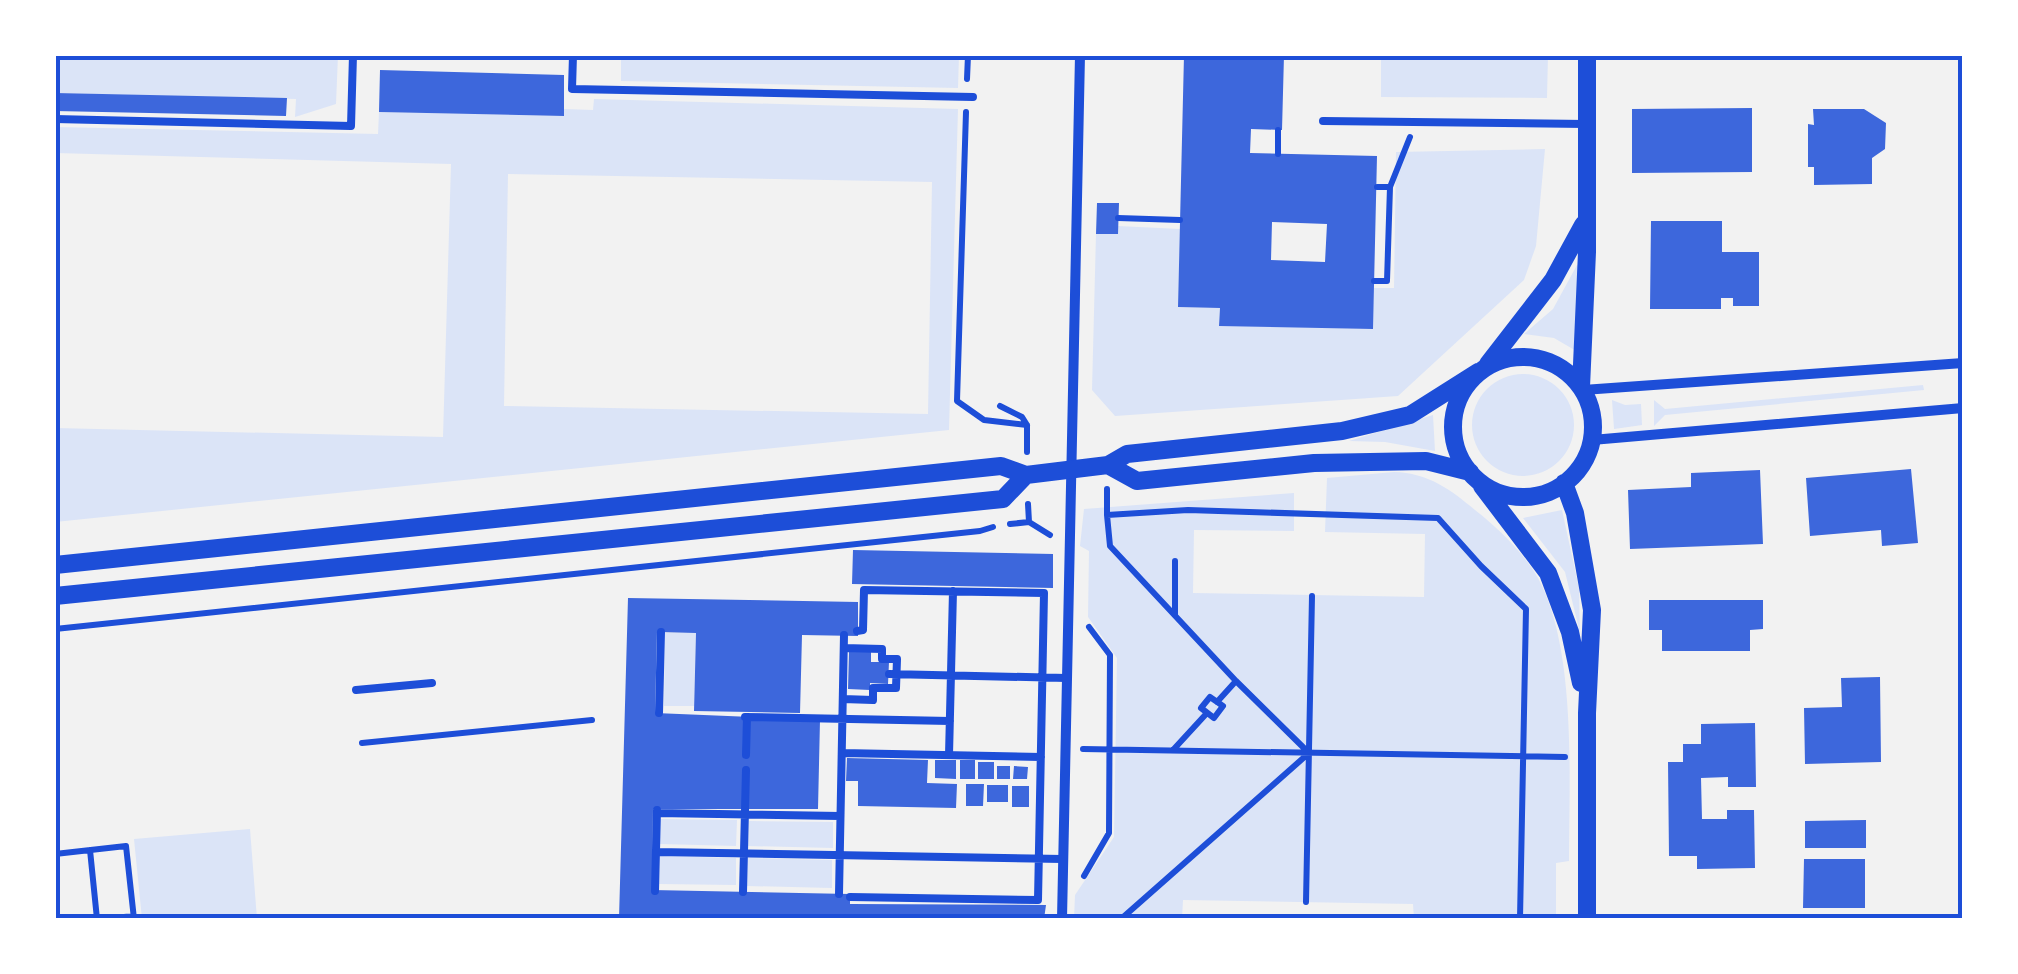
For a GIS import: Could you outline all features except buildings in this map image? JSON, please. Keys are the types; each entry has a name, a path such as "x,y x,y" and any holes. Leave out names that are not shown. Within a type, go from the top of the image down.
{"street":[{"path":"1062,919 1080,55"},
{"path":"1582,389 1588,252 1587,55"},
{"path":"1585,220 1553,280 1458,400 1453,425 1457,451 1548,573 1570,632 1586,713"},
{"path":"55,565 1001,466 1026,474 1108,466 1128,454 1342,431 1410,416 1482,369 1511,357 1544,360 1559,366 1582,389 1592,414 1592,440 1582,464 1564,483 1545,493 1524,497 1504,494 1474,477 1426,462 1314,463 1138,481 1108,466"},
{"path":"1582,389 1963,363"},
{"path":"1592,440 1963,408"},
{"path":"55,596 1003,499 1026,474"},
{"path":"1564,483 1574,513 1592,610 1586,713 1587,919"}],"lane":[{"path":"55,119 351,126 353,55"},
{"path":"574,55 572,88 973,97"},
{"path":"1323,121 1586,124"},
{"path":"850,897 1038,900 1044,593 864,590 863,630 857,630"},
{"path":"949,755 953,592"},
{"path":"659,713 660,632"},
{"path":"839,894 844,636"},
{"path":"843,699 872,700 873,688 896,688 893,674 897,659 882,660 882,649 844,648"},
{"path":"893,674 1066,678"},
{"path":"356,690 432,682"},
{"path":"746,755 746,717 950,721"},
{"path":"842,754 1040,757"},
{"path":"743,892 746,770"},
{"path":"656,890 657,811 840,816"},
{"path":"656,852 1062,859"}],"path":[{"path":"1374,281 1388,281 1390,187 1417,122"},
{"path":"1278,130 1278,154"},
{"path":"1377,187 1390,187"},
{"path":"1118,218 1180,220"},
{"path":"1000,406 1022,417 1027,425"},
{"path":"1108,466 1110,546 1309,753"},
{"path":"1107,515 1188,510 1438,518 1526,609 1520,919"},
{"path":"55,630 980,532 1029,522"},
{"path":"1175,561 1175,617"},
{"path":"1306,902 1312,596"},
{"path":"1173,750 1207,712 1214,718 1222,706 1217,702 1236,681"},
{"path":"362,744 592,720"},
{"path":"1064,749 1586,757"},
{"path":"1122,919 1309,753"},
{"path":"55,854 90,850 126,846 134,918 101,919 90,850"}],"shaded area":[{"path":"55,55 338,55 336,104 295,117 296,99 55,93"},
{"path":"621,55 959,55 958,88 621,81"},
{"path":"1381,55 1548,55 1547,98 1381,97"},
{"path":"594,99 958,109 949,430 55,522 55,428 443,437 451,164 55,153 55,127 378,134 379,112 563,116 564,109 593,110","holes":["508,174 932,182 928,414 504,406"]},
{"path":"1545,149 1536,246 1524,280 1398,396 1115,416 1092,390 1096,234 1117,234 1118,226 1180,229 1178,307 1220,308 1219,325 1372,329 1374,288 1394,288 1396,152"},
{"path":"1577,265 1582,266 1578,352 1554,338 1524,334 1553,309"},
{"path":"1523,374 1543,377 1566,396 1574,425 1571,445 1552,468 1523,476 1503,473 1480,454 1472,425 1475,405 1494,382"},
{"path":"1923,385 1924,390 1665,415 1654,426 1654,400 1665,409"},
{"path":"1612,400 1625,405 1641,404 1642,425 1614,429"},
{"path":"1433,415 1435,451 1385,442 1349,441"},
{"path":"1394,472 1438,483 1492,525 1532,568 1551,608 1565,678 1569,755 1569,861 1556,863 1556,919 1414,919 1413,904 1183,900 1182,919 1074,919 1075,895 1114,837 1117,658 1088,617 1089,551 1080,546 1084,509 1294,493 1294,531 1194,530 1193,593 1424,597 1425,534 1325,532 1327,478"},
{"path":"1562,510 1579,588 1580,633 1565,572 1523,518"},
{"path":"665,633 696,633 694,706 664,706"},
{"path":"660,819 737,820 736,846 660,844"},
{"path":"749,821 833,822 833,848 748,846"},
{"path":"250,829 257,919 142,919 134,839"},
{"path":"660,856 736,858 736,885 659,884"},
{"path":"748,858 832,860 832,888 747,886"}]}
